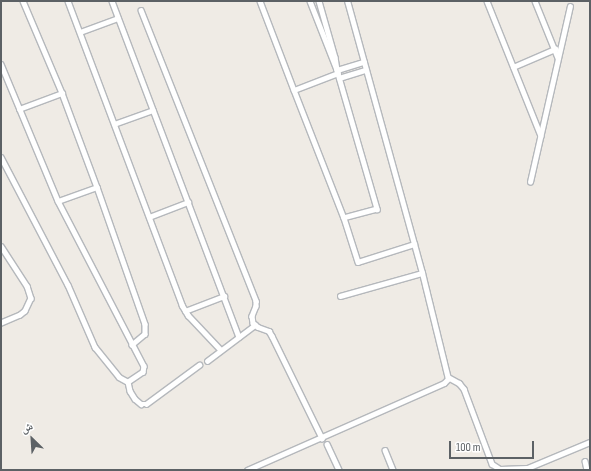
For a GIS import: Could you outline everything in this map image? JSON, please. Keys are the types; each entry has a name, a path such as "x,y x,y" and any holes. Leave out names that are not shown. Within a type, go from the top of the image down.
{"street":[{"path":"23,1 62,93 97,187 146,328 145,334 132,345"},
{"path":"68,1 185,311 221,350"},
{"path":"112,1 239,337"},
{"path":"260,1 344,218 358,262 414,244"},
{"path":"310,1 338,74 377,209 344,218"},
{"path":"319,1 335,57 338,74"},
{"path":"347,1 422,273 448,376 462,386 492,464 500,469 524,469 590,442"},
{"path":"487,1 540,136"},
{"path":"535,1 558,58"},
{"path":"530,182 570,6"},
{"path":"141,10 256,301 256,306 252,316 255,325 269,331 272,336 322,438"},
{"path":"80,32 118,18"},
{"path":"513,67 555,49"},
{"path":"294,90 338,74 364,62"},
{"path":"1,64 58,201 144,369 143,372 128,382"},
{"path":"338,74 366,70"},
{"path":"19,109 62,93"},
{"path":"114,124 153,110"},
{"path":"1,157 68,285 95,347 119,377 128,382 130,391 135,399 141,404 146,404 200,365"},
{"path":"58,201 97,187"},
{"path":"149,217 188,202"},
{"path":"1,246 27,286 31,298 25,310 20,315 1,323"},
{"path":"340,296 422,273"},
{"path":"185,311 224,296"},
{"path":"207,361 255,325"},
{"path":"247,470 444,383 448,376"},
{"path":"327,444 339,470"},
{"path":"385,450 393,470"},
{"path":"585,461 587,470"}]}
